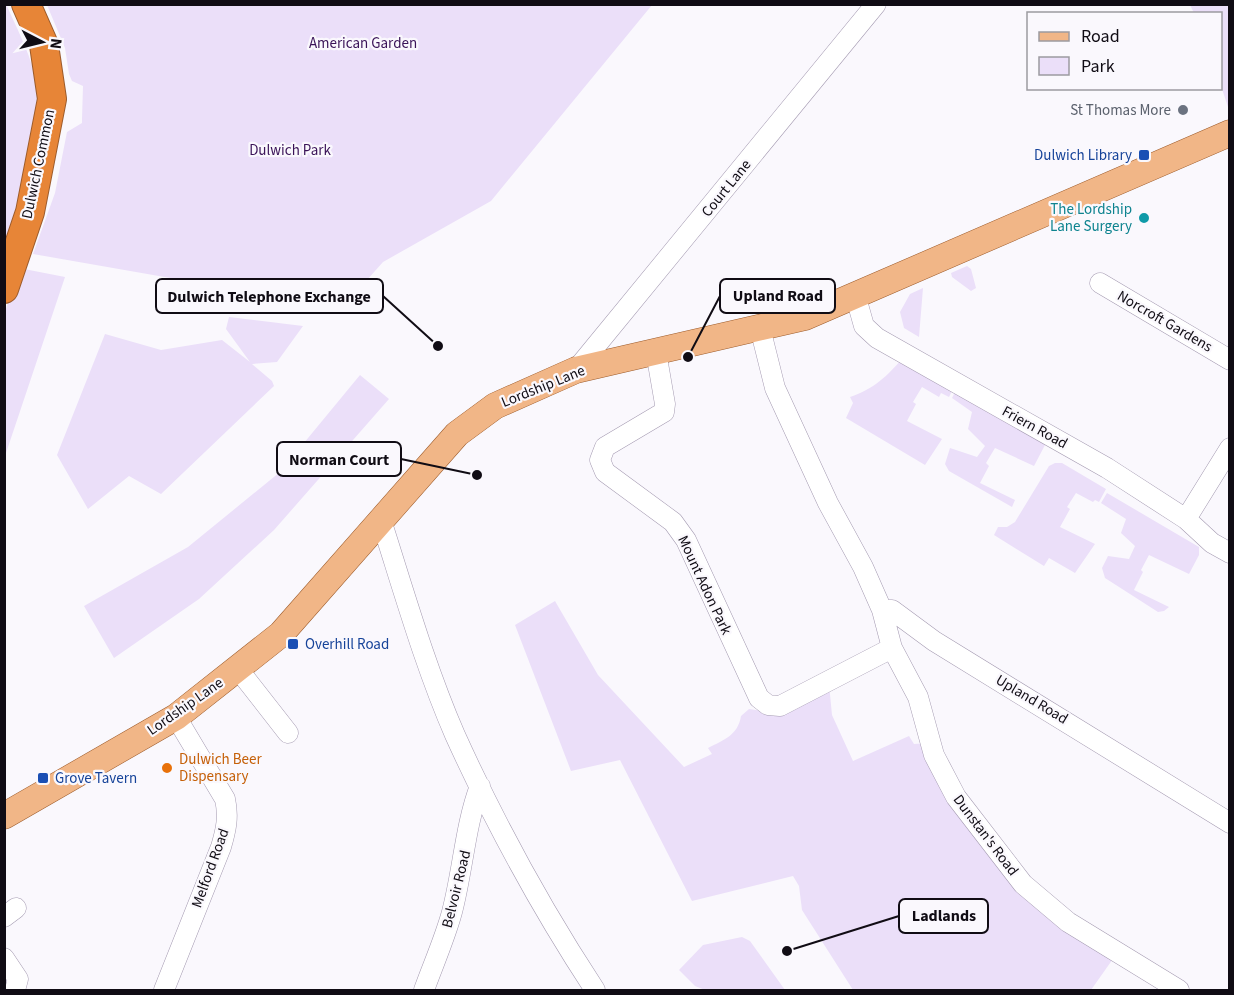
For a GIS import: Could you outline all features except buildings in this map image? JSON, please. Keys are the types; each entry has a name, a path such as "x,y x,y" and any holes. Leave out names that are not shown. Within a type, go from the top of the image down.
{"highway":[{"name":"Dulwich Common","path":"4,289 30,212 52,99 44,45 26,4"}],"main road":[{"name":"Lordship Lane","path":"4,816 176,717 281,634 462,430 495,406 576,370 805,317 1230,133"}],"street":[{"name":"Court Lane","path":"576,370 876,4"},
{"name":"Norcroft Gardens","path":"1100,283 1230,360"},
{"name":"Friern Road","path":"855,294 864,326 877,338 1060,440 1186,519 1212,543 1230,553"},
{"path":"760,328 775,388 828,503 864,567 882,610"},
{"name":"Mount Adon Park","path":"656,352 665,404 664,412 605,447 600,460 605,472 673,522 686,540 759,698 768,705 780,706 892,648"},
{"path":"1186,519 1230,448"},
{"path":"381,520 415,626 451,723 480,786 517,857 595,990"},
{"name":"Dunstan's Road","path":"882,610 892,648 918,697 934,755 956,797 1023,884 1068,922 1179,990"},
{"name":"Upland Road","path":"882,610 892,610 934,641 1230,823"},
{"path":"238,669 288,733"},
{"name":"Melford Road","path":"164,990 227,828 228,812 225,799 176,717"},
{"name":"Belvoir Road","path":"424,990 451,914 467,847 469,816 480,786"},
{"path":"4,958 18,979 15,990"}],"green space":[{"path":"6,4 34,73 38,117 31,160 5,244"},
{"name":"Dulwich Park","path":"47,5 652,5 491,201 383,262 342,308 33,254 55,193 67,132 82,123 83,86 72,81 65,48"},
{"path":"1190,5 1229,5 1229,110 1222,89 1222,12 1194,12"},
{"path":"967,266 971,269 976,288 971,291 952,277 951,273"},
{"path":"19,268 65,277 5,456 5,312"},
{"path":"923,288 919,337 904,328 900,312 910,294"},
{"path":"229,317 303,326 277,362 252,364 272,381 274,386 161,494 129,476 88,509 57,455 105,334 161,350 222,340 250,362 226,329"},
{"path":"903,358 954,387 949,397 941,393 939,397 922,387 913,402 916,404 907,421 942,439 925,465 846,418 853,403 850,397 879,381"},
{"path":"360,375 389,399 274,530 199,599 114,658 84,606 188,547 280,472"},
{"path":"957,388 1043,440 1045,445 1034,466 995,448 986,463 989,466 980,483 1015,500 1012,507 949,471 945,464 950,448 977,457 985,446 968,429 972,412 952,398"},
{"path":"1062,463 1106,489 1099,502 1095,500 1093,502 1076,493 1067,507 1070,509 1060,527 1095,544 1075,573 1049,558 1044,566 994,535 998,527 1007,527 1015,522 1049,466"},
{"path":"1107,493 1199,547 1199,555 1189,574 1149,555 1134,590 1169,607 1164,611 1158,612 1105,578 1102,568 1108,556 1129,559 1135,546 1121,533 1126,519 1101,503"},
{"path":"555,601 598,675 684,767 712,754 708,748 733,732 741,716 749,709 768,712 829,684 832,715 853,761 909,736 914,744 930,743 1024,878 1115,956 1091,990 853,990 802,910 799,886 793,876 692,901 620,760 571,771 515,625"},
{"path":"742,937 750,941 785,990 705,990 695,986 679,970 703,945"}],"place":[{"name":"St Thomas More","path":"1183,110"},
{"name":"Dulwich Library","path":"1144,155"},
{"name":"The Lordship Lane Surgery","path":"1144,218"},
{"name":"Dulwich Telephone Exchange","path":"438,346"},
{"name":"Upland Road","path":"688,357"},
{"name":"Norman Court","path":"477,475"},
{"name":"Overhill Road","path":"293,644"},
{"name":"Dulwich Beer Dispensary","path":"167,768"},
{"name":"Grove Tavern","path":"43,778"},
{"name":"Ladlands","path":"787,951"}],"park label":[{"name":"American Garden","path":"363,43"}]}
